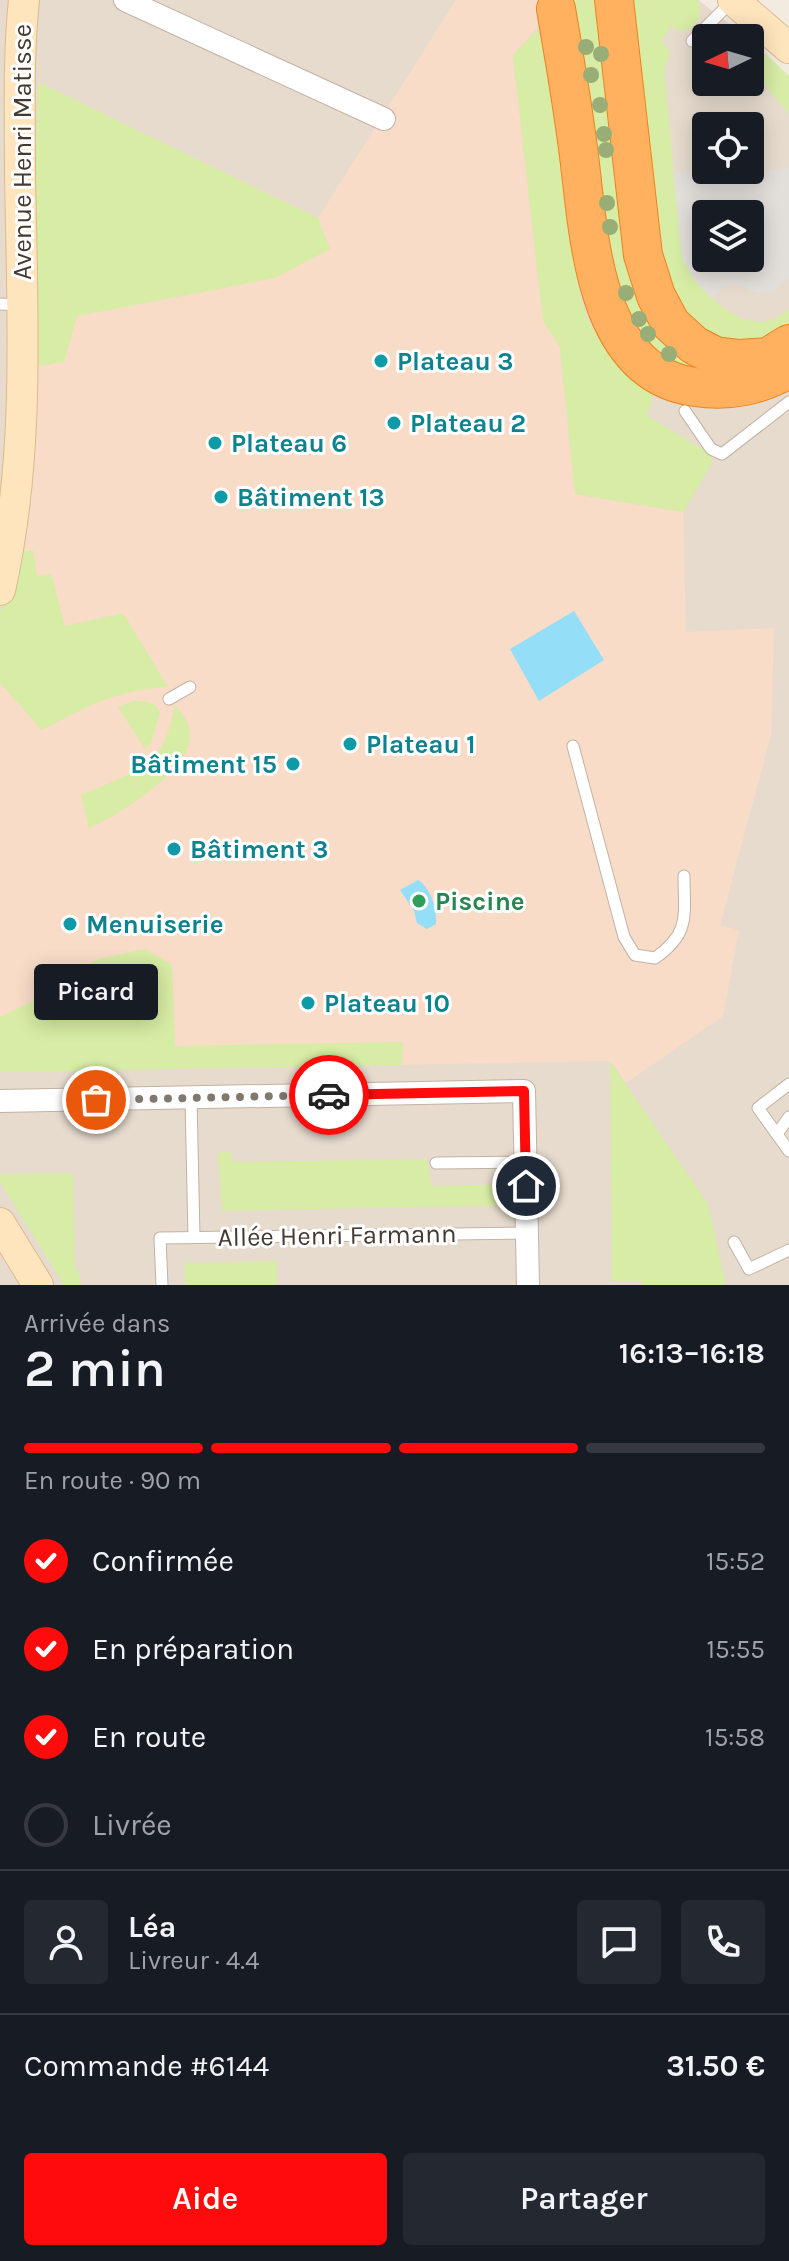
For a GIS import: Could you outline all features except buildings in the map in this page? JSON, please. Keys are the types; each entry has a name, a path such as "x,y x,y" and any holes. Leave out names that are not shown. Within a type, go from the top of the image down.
{"highway":[{"path":"614,0 643,255 656,296 671,324 694,345 715,356 739,359 768,357 789,344"},
{"path":"556,9 593,256 603,301 623,341 646,368 678,385 719,391 747,387 789,369"}],"street":[{"name":"Avenue Henri Matisse","path":"0,590 15,506 21,443 11,304 24,0"},
{"path":"125,0 384,119"},
{"path":"733,0 789,48"},
{"path":"0,1101 524,1091 528,1285"},
{"path":"0,1223 38,1285"}],"lane":[{"path":"709,24 733,0"},
{"path":"685,411 711,449 722,454 789,402"},
{"path":"169,699 190,687"},
{"path":"573,746 624,937 635,955 655,958 674,944 684,924 684,876"},
{"path":"789,1084 758,1108 789,1151"},
{"name":"Allée Henri Farmann","path":"191,1098 194,1237"},
{"path":"777,1134 789,1117"},
{"path":"436,1163 525,1162"},
{"name":"Allée Henri Farmann","path":"162,1285 160,1238 527,1233"},
{"path":"734,1242 749,1269 789,1250"}],"shaded area":[{"path":"0,0 698,0 730,24 692,24 692,96 764,96 764,56 789,83 789,1285 0,1285"},
{"path":"456,0 562,0 513,55 543,320 560,347 575,494 683,512 686,632 774,628 771,735 720,925 739,930 723,1016 626,1083 610,1061 0,1072 0,613 27,513 38,82 318,218"},
{"path":"789,168 789,278 780,287 768,292 756,292 730,283 711,298 694,280 682,257 673,172 692,170 692,184 764,184 764,171"}],"green space":[{"path":"568,0 605,0 641,299 696,361 699,376 644,346 610,277 601,182 575,22"},
{"path":"631,0 696,0 700,3 699,18 692,28 678,31 671,26 662,40 670,53 664,70 682,257 700,285 726,310 741,318 757,322 773,319 789,309 789,334 765,345 723,341 701,327 686,312 666,273"},
{"path":"538,29 556,116 577,274 586,314 598,338 614,358 654,392 647,416 711,454 712,463 683,512 575,494 560,347 543,321 513,55"},
{"path":"764,52 789,76 789,114 764,84"},
{"path":"38,82 318,218 330,249 275,278 77,316 64,362 31,367"},
{"path":"33,550 37,576 51,574 65,626 123,613 168,687 132,692 102,701 42,730 0,683 0,613 17,552"},
{"path":"134,701 149,702 160,712 151,743 145,749 118,707"},
{"path":"175,705 186,720 190,733 186,751 177,765 133,803 89,828 81,795 123,777 152,759 169,730"},
{"path":"145,949 172,965 175,1046 403,1042 402,1065 0,1072 0,1017 44,996 58,981 98,959"},
{"path":"610,1061 708,1204 726,1285 643,1285 643,1281 612,1281"},
{"path":"231,1152 232,1162 427,1159 431,1186 516,1184 515,1205 222,1211 218,1153"},
{"path":"73,1173 75,1270 79,1271 81,1285 64,1285 0,1182 0,1174"},
{"path":"277,1261 277,1285 185,1285 185,1263"}],"water":[{"path":"574,611 604,660 539,701 510,649"},
{"name":"Piscine","path":"418,880 430,893 435,912 436,924 427,929 417,923 414,911 400,890"}],"way so far":[{"path":"96,1100 329,1095"}],"place":[{"name":"Plateau 3","path":"381,361"},
{"name":"Plateau 2","path":"394,423"},
{"name":"Plateau 6","path":"215,443"},
{"name":"Bâtiment 13","path":"221,497"},
{"name":"Plateau 1","path":"350,744"},
{"name":"Bâtiment 15","path":"293,764"},
{"name":"Bâtiment 3","path":"174,849"},
{"name":"Piscine","path":"419,901"},
{"name":"Menuiserie","path":"70,924"},
{"name":"Plateau 10","path":"308,1003"},
{"name":"Picard","path":"96,1100"}],"route":[{"path":"329,1095 524,1091 526,1186"}]}
